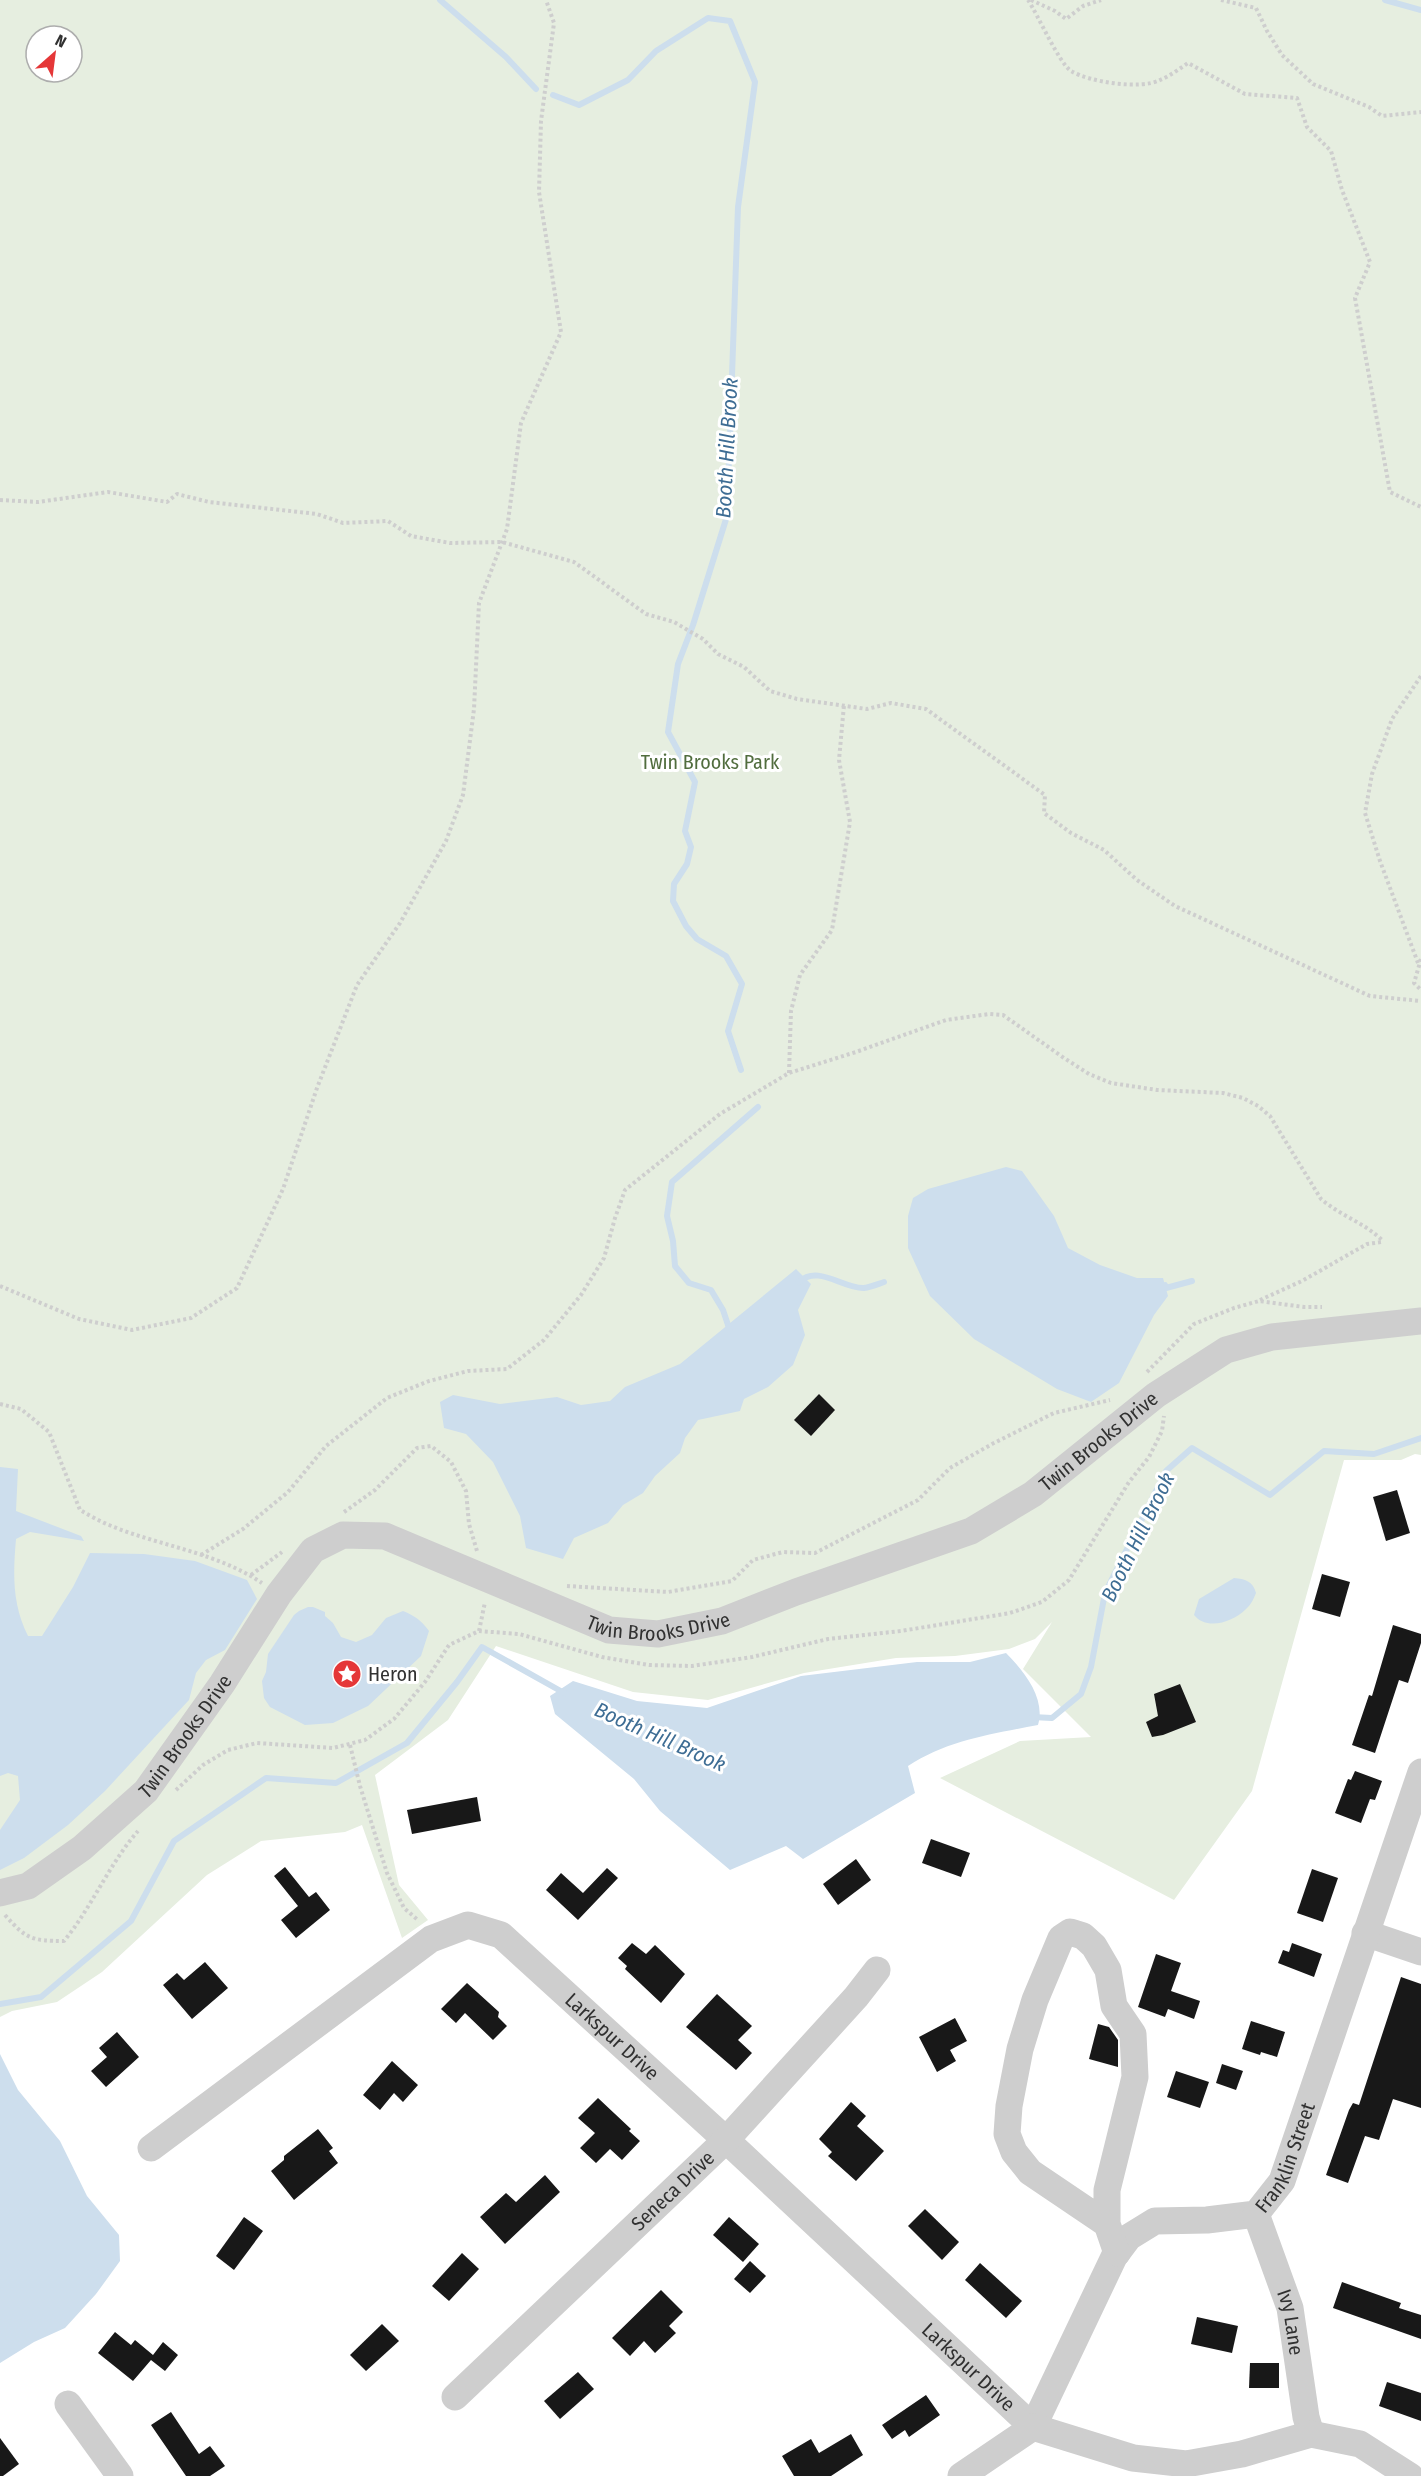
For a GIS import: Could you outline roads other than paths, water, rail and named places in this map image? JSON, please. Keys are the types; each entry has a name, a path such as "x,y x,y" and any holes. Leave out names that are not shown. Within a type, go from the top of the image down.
{"street":[{"name":"Twin Brooks Drive","path":"0,1893 28,1886 82,1848 146,1791 222,1684 279,1594 313,1550 343,1535 385,1536 609,1630 658,1634 722,1621 796,1592 971,1532 1033,1494 1156,1395 1226,1350 1272,1337 1421,1321"},
{"name":"Franklin Street","path":"1033,2427 1117,2253 1130,2237 1155,2221 1207,2220 1256,2214 1282,2181 1421,1772"},
{"name":"Larkspur Drive","path":"151,2148 431,1939 468,1925 501,1935 726,2140 1033,2427"},
{"path":"1107,2224 1030,2172 1014,2152 1007,2134 1009,2106 1020,2049 1035,2000 1061,1938 1070,1932 1083,1936 1094,1946 1108,1970 1114,2006 1133,2034 1135,2078 1107,2190 1107,2224 1117,2253"},
{"path":"1365,1933 1421,1952"},
{"name":"Seneca Drive","path":"454,2397 726,2140 856,1997 877,1970"},
{"name":"Ivy Lane","path":"1256,2214 1290,2308 1306,2417 1311,2434"},
{"path":"68,2404 120,2476"},
{"path":"961,2476 1033,2427 1133,2458 1186,2464 1242,2454 1311,2434 1360,2444 1410,2476"}],"water":[{"path":"1006,1167 1022,1171 1054,1216 1068,1248 1100,1265 1137,1278 1163,1278 1168,1296 1154,1315 1119,1383 1091,1402 1057,1389 974,1339 930,1296 908,1248 908,1216 913,1198 928,1189"},
{"path":"796,1269 811,1284 798,1310 805,1335 793,1365 768,1387 744,1399 740,1411 698,1420 685,1438 680,1453 655,1476 643,1493 623,1505 608,1523 574,1538 563,1559 526,1548 520,1516 493,1462 466,1434 444,1428 440,1402 453,1395 500,1404 557,1397 581,1405 610,1401 625,1387 680,1364"},
{"path":"0,1467 18,1469 16,1511 81,1536 84,1541 30,1532 16,1539 14,1564 16,1600 28,1636 42,1636 73,1587 90,1553 144,1554 195,1561 247,1580 257,1599 225,1650 206,1660 196,1673 189,1700 105,1791 68,1825 24,1858 0,1870 0,1830 20,1800 18,1776 8,1773 0,1776"},
{"path":"1234,1578 1248,1581 1255,1589 1256,1593 1248,1607 1234,1618 1220,1623 1206,1623 1199,1620 1194,1615 1199,1599"},
{"path":"308,1607 325,1612 325,1616 333,1623 341,1637 356,1642 372,1635 386,1618 403,1611 418,1619 429,1631 421,1656 368,1706 333,1723 305,1725 270,1707 264,1698 262,1681 266,1672 268,1654 294,1615"},
{"path":"1006,1653 1020,1668 1036,1695 1040,1715 1038,1725 971,1739 923,1757 908,1766 915,1793 803,1859 786,1846 730,1870 660,1811 634,1779 555,1714 550,1696 573,1681 637,1701 707,1708 801,1676 917,1662 970,1662"},
{"path":"0,2054 18,2090 60,2141 87,2196 119,2235 120,2261 96,2294 65,2328 34,2342 0,2363"}],"waterway":[{"path":"440,0 506,57 536,89"},
{"path":"1385,0 1421,10"},
{"name":"Booth Hill Brook","path":"553,95 579,105 628,80 656,51 708,18 730,21 755,82 738,207 727,516 693,625 678,664 668,732 695,782 685,831 691,847 687,864 674,884 673,901 686,926 697,939 726,956 742,984 728,1031 741,1070"},
{"path":"730,1331 723,1310 711,1290 689,1283 675,1266 673,1241 667,1216 672,1182 758,1107"},
{"path":"799,1282 814,1275 864,1288 884,1282"},
{"path":"1165,1285 1166,1288 1192,1281"},
{"name":"Booth Hill Brook","path":"1032,1717 1052,1718 1081,1694 1091,1667 1105,1593 1166,1471 1192,1448 1270,1495 1324,1451 1374,1454 1421,1438"},
{"name":"Booth Hill Brook","path":"0,2004 41,1997 131,1921 174,1841 266,1778 336,1783 407,1743 457,1682 482,1647 566,1694"}],"place":[{"name":"Heron","path":"347,1674"}],"park label":[{"name":"Twin Brooks Park","path":"710,762"}]}
